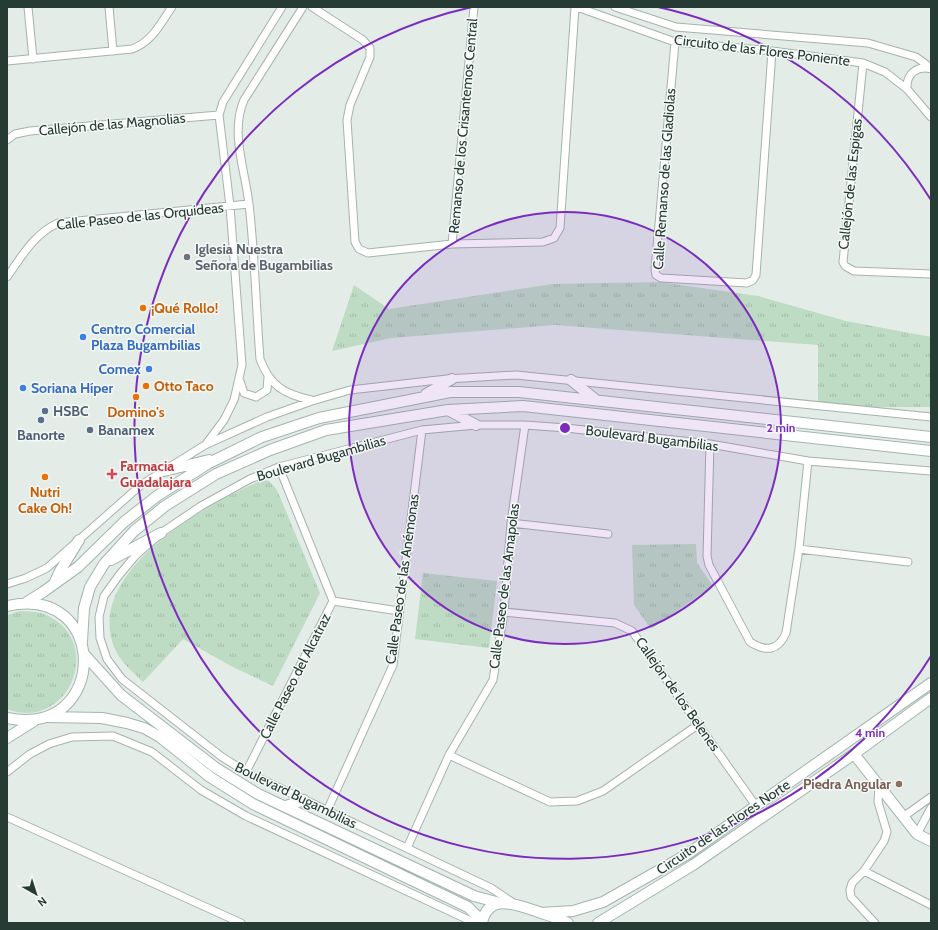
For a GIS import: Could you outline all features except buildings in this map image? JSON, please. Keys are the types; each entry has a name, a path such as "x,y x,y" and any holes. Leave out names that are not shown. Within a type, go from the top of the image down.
{"street":[{"path":"28,7 33,59"},
{"path":"109,7 113,51"},
{"path":"7,61 132,49 146,42 172,7"},
{"path":"205,445 224,420 234,400 240,381 242,365 230,206 219,115 223,102 282,7"},
{"path":"304,7 244,100 239,112 237,126 249,204 260,359 268,377 292,396 312,400"},
{"path":"312,7 363,40 370,48 370,58 350,105 347,120 356,242 358,249 368,253 452,244 543,242 554,238 560,228 576,7"},
{"name":"Remanso de los Crisantemos Central","path":"452,244 474,7"},
{"name":"Circuito de las Flores Poniente","path":"576,7 675,42 772,51 863,62 885,72 907,89 931,117"},
{"name":"Circuito de las Flores Poniente","path":"615,7 676,27 868,43 916,56 931,69"},
{"name":"Calle Remanso de las Gladiolas","path":"675,42 655,270 656,275 660,278 747,283 753,280 756,275 772,51"},
{"name":"Callejón de las Espigas","path":"863,62 843,262 845,266 854,271 931,274"},
{"path":"907,89 907,80 912,72 924,68 931,69"},
{"name":"Callejón de las Magnolias","path":"7,140 15,134 30,131 219,115"},
{"name":"Calle Paseo de las Orquideas","path":"7,277 34,239 46,229 58,223 249,204"},
{"path":"7,584 26,578 47,568 123,499 141,485 205,445 267,417 312,400 350,390 452,378 516,375 931,417"},
{"path":"240,381 244,393 256,397 267,390 268,377"},
{"path":"421,398 452,378"},
{"path":"571,380 596,400"},
{"path":"7,606 23,602 54,585 78,567 124,522 157,496 220,458 262,437 319,418 450,392 511,392 931,437"},
{"name":"Boulevard Bugambilias","path":"82,642 84,608 90,587 104,564 134,531 165,506 216,474 270,450 326,430 448,410 523,406 931,451"},
{"path":"448,410 476,425"},
{"name":"Boulevard Bugambilias","path":"568,923 515,904 491,888 246,772 222,757 150,703 122,679 107,659 100,638 99,617 104,596 120,574 136,555 162,534 201,506 250,479 279,467 422,430 476,425 524,425 710,444 808,460 931,471"},
{"name":"Calle Paseo de las Amapolas","path":"407,848 449,755 493,680 504,612 511,523 524,425"},
{"name":"Calle Paseo de las Anémonas","path":"327,811 393,665 422,430"},
{"path":"710,444 707,547 709,566 750,642 761,649 774,646 782,640 786,633 799,549 808,460"},
{"path":"164,470 220,458"},
{"name":"Calle Paseo del Alcatraz","path":"246,772 333,601 279,467"},
{"path":"511,523 608,534"},
{"path":"104,564 162,534"},
{"path":"54,585 60,571 79,540"},
{"path":"799,549 908,562"},
{"path":"7,599 41,604 54,610 71,624 82,642 85,667 82,680 76,692 58,711 46,717 34,720 20,721 7,718"},
{"path":"333,601 399,611"},
{"name":"Callejón de los Belenes","path":"504,612 622,625 636,635 756,806"},
{"name":"Boulevard Bugambilias","path":"84,654 121,695 216,768 258,794 474,896 500,903 515,904"},
{"name":"Circuito de las Flores Norte","path":"540,913 573,911 603,902 686,855 931,683"},
{"name":"Circuito de las Flores Norte","path":"598,923 608,915 693,865 854,754 931,698"},
{"name":"Boulevard Bugambilias","path":"46,717 102,718 144,728 160,738 210,777 253,804 468,907 480,922"},
{"path":"7,738 34,720"},
{"path":"449,755 550,802 577,801 603,791 698,724"},
{"path":"7,772 30,754 49,744 72,737 113,736 152,752 201,790 246,816 480,922 487,911 500,903"},
{"path":"854,754 917,834 931,841"},
{"path":"875,923 853,900 850,894 852,883 864,871 884,840 887,832 878,802 880,787"},
{"path":"903,817 931,797"},
{"path":"286,806 304,800"},
{"path":"917,834 931,808"},
{"path":"7,817 241,923"},
{"path":"686,855 693,865"},
{"path":"864,871 931,905"},
{"path":"603,902 608,915"}],"green space":[{"path":"659,282 758,296 846,321 931,337 931,407 818,407 818,345 555,325 391,338 332,351 354,285 389,309 553,284"},
{"path":"263,480 269,481 277,490 320,593 273,686 231,666 183,639 143,682 123,662 114,647 110,619 117,592 134,567 157,544 184,523 212,505"},
{"path":"696,544 697,563 713,586 651,629 634,605 632,545"},
{"path":"423,573 497,581 489,648 415,639"},
{"path":"20,611 44,614 63,627 74,643 76,662 72,680 63,696 48,708 29,713 7,709 7,615"}],"place":[{"name":"Iglesia Nuestra Señora de Bugambilias","path":"187,257"},
{"name":"¡Qué Rollo!","path":"143,308"},
{"name":"Centro Comercial Plaza Bugambilias","path":"83,337"},
{"name":"Comex","path":"149,369"},
{"name":"Otto Taco","path":"146,386"},
{"name":"Soriana Híper","path":"23,388"},
{"name":"Domino's","path":"136,397"},
{"name":"HSBC","path":"45,411"},
{"name":"Banorte","path":"41,420"},
{"name":"Banamex","path":"90,430"},
{"name":"Farmacia Guadalajara","path":"112,474"},
{"name":"Nutri Cake Oh!","path":"45,477"},
{"name":"Piedra Angular","path":"899,784"}]}
